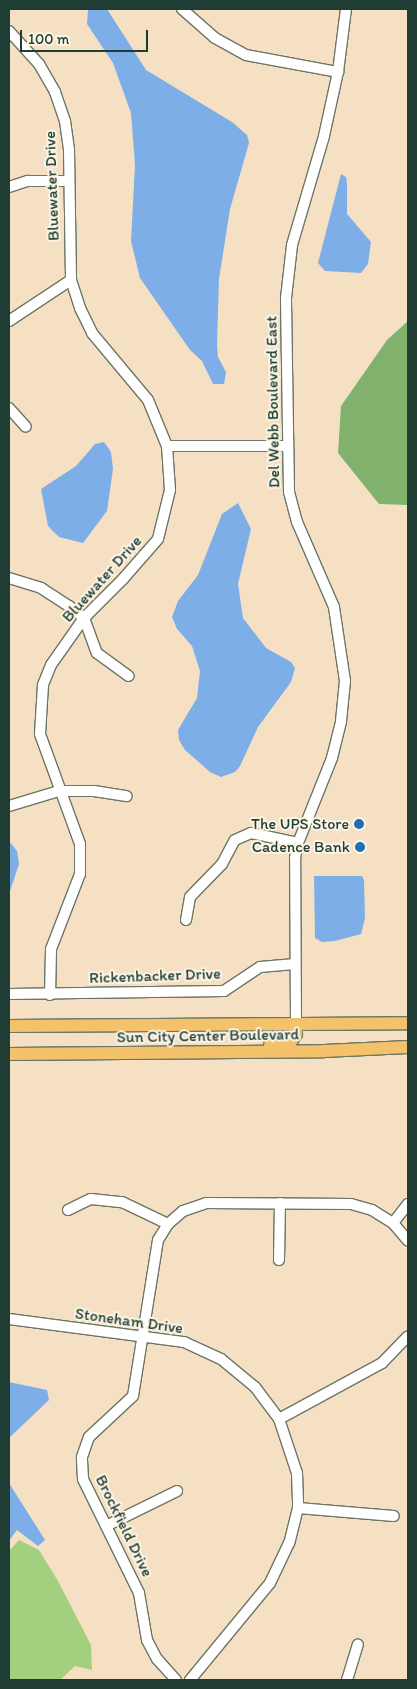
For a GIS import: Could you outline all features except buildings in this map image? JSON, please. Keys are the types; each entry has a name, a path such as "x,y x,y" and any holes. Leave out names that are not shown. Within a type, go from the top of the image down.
{"main road":[{"name":"Sun City Center Boulevard","path":"9,1026 408,1023"},
{"path":"149,1053 178,1046 290,1043 296,1034 296,1024"},
{"name":"Sun City Center Boulevard","path":"9,1054 324,1051 408,1047"}],"street":[{"path":"182,9 215,38 246,54 338,72"},
{"name":"Del Webb Boulevard East","path":"296,1024 295,964 298,843 332,758 341,721 345,681 334,607 297,522 289,492 286,298 292,245 324,136 338,72 346,9"},
{"name":"Bluewater Drive","path":"9,31 39,64 55,92 65,121 69,181 71,280 92,333 148,400 167,446 170,490 158,539 124,579 84,618 51,665 40,700 40,734 59,791 80,844 80,874 51,949 50,995"},
{"path":"9,187 28,181 69,181"},
{"path":"9,321 71,280"},
{"path":"9,408 26,427"},
{"path":"167,446 287,446"},
{"path":"9,578 41,588 84,618 97,653 130,676"},
{"path":"9,806 59,791 94,791 127,796"},
{"path":"186,920 190,897 222,864 235,840 251,834 298,843"},
{"name":"Rickenbacker Drive","path":"9,994 50,995 224,991 260,967 295,964"},
{"path":"68,1210 91,1199 122,1202 168,1224 183,1211 206,1203 351,1204 372,1210 393,1223 408,1241"},
{"path":"279,1260 280,1203"},
{"path":"393,1223 408,1204"},
{"name":"Brockfield Drive","path":"168,1224 158,1240 145,1337 133,1396 89,1438 82,1457 83,1479 108,1525 139,1593 147,1640 157,1659 176,1680"},
{"name":"Stoneham Drive","path":"9,1319 184,1342 221,1359 255,1387 279,1419 297,1473 298,1508 289,1543 270,1583 190,1680"},
{"path":"279,1419 382,1363 407,1339"},
{"path":"108,1525 177,1491"},
{"path":"298,1508 394,1516"},
{"path":"346,1680 358,1645"}],"green space":[{"path":"408,321 408,505 379,504 338,453 341,406 387,340"},
{"path":"19,1540 39,1550 58,1581 91,1645 92,1670 75,1666 60,1680 9,1680 9,1551"}],"water":[{"path":"88,9 107,9 146,70 232,122 247,135 249,143 230,209 219,279 217,345 218,357 226,372 224,384 213,384 202,361 190,350 140,278 131,241 135,165 131,113 113,63 87,24"},
{"path":"341,174 346,177 347,183 347,214 371,242 368,264 361,273 325,271 318,263"},
{"path":"104,442 111,452 113,469 107,511 83,543 59,537 48,526 41,489 76,466 95,444"},
{"path":"238,503 251,529 238,584 243,618 266,648 291,662 295,668 291,682 258,727 240,766 235,772 221,777 210,772 185,750 179,740 178,730 197,698 200,671 192,646 177,629 172,617 178,601 198,575 222,514"},
{"path":"9,841 17,851 19,864 9,894"},
{"path":"314,876 362,876 364,880 365,918 361,934 335,941 322,942 315,938"},
{"path":"9,1382 47,1390 49,1400 9,1438"},
{"path":"9,1483 45,1540 38,1546 17,1530 9,1541"}],"place":[{"name":"The UPS Store","path":"359,824"},
{"name":"Cadence Bank","path":"360,847"}]}
